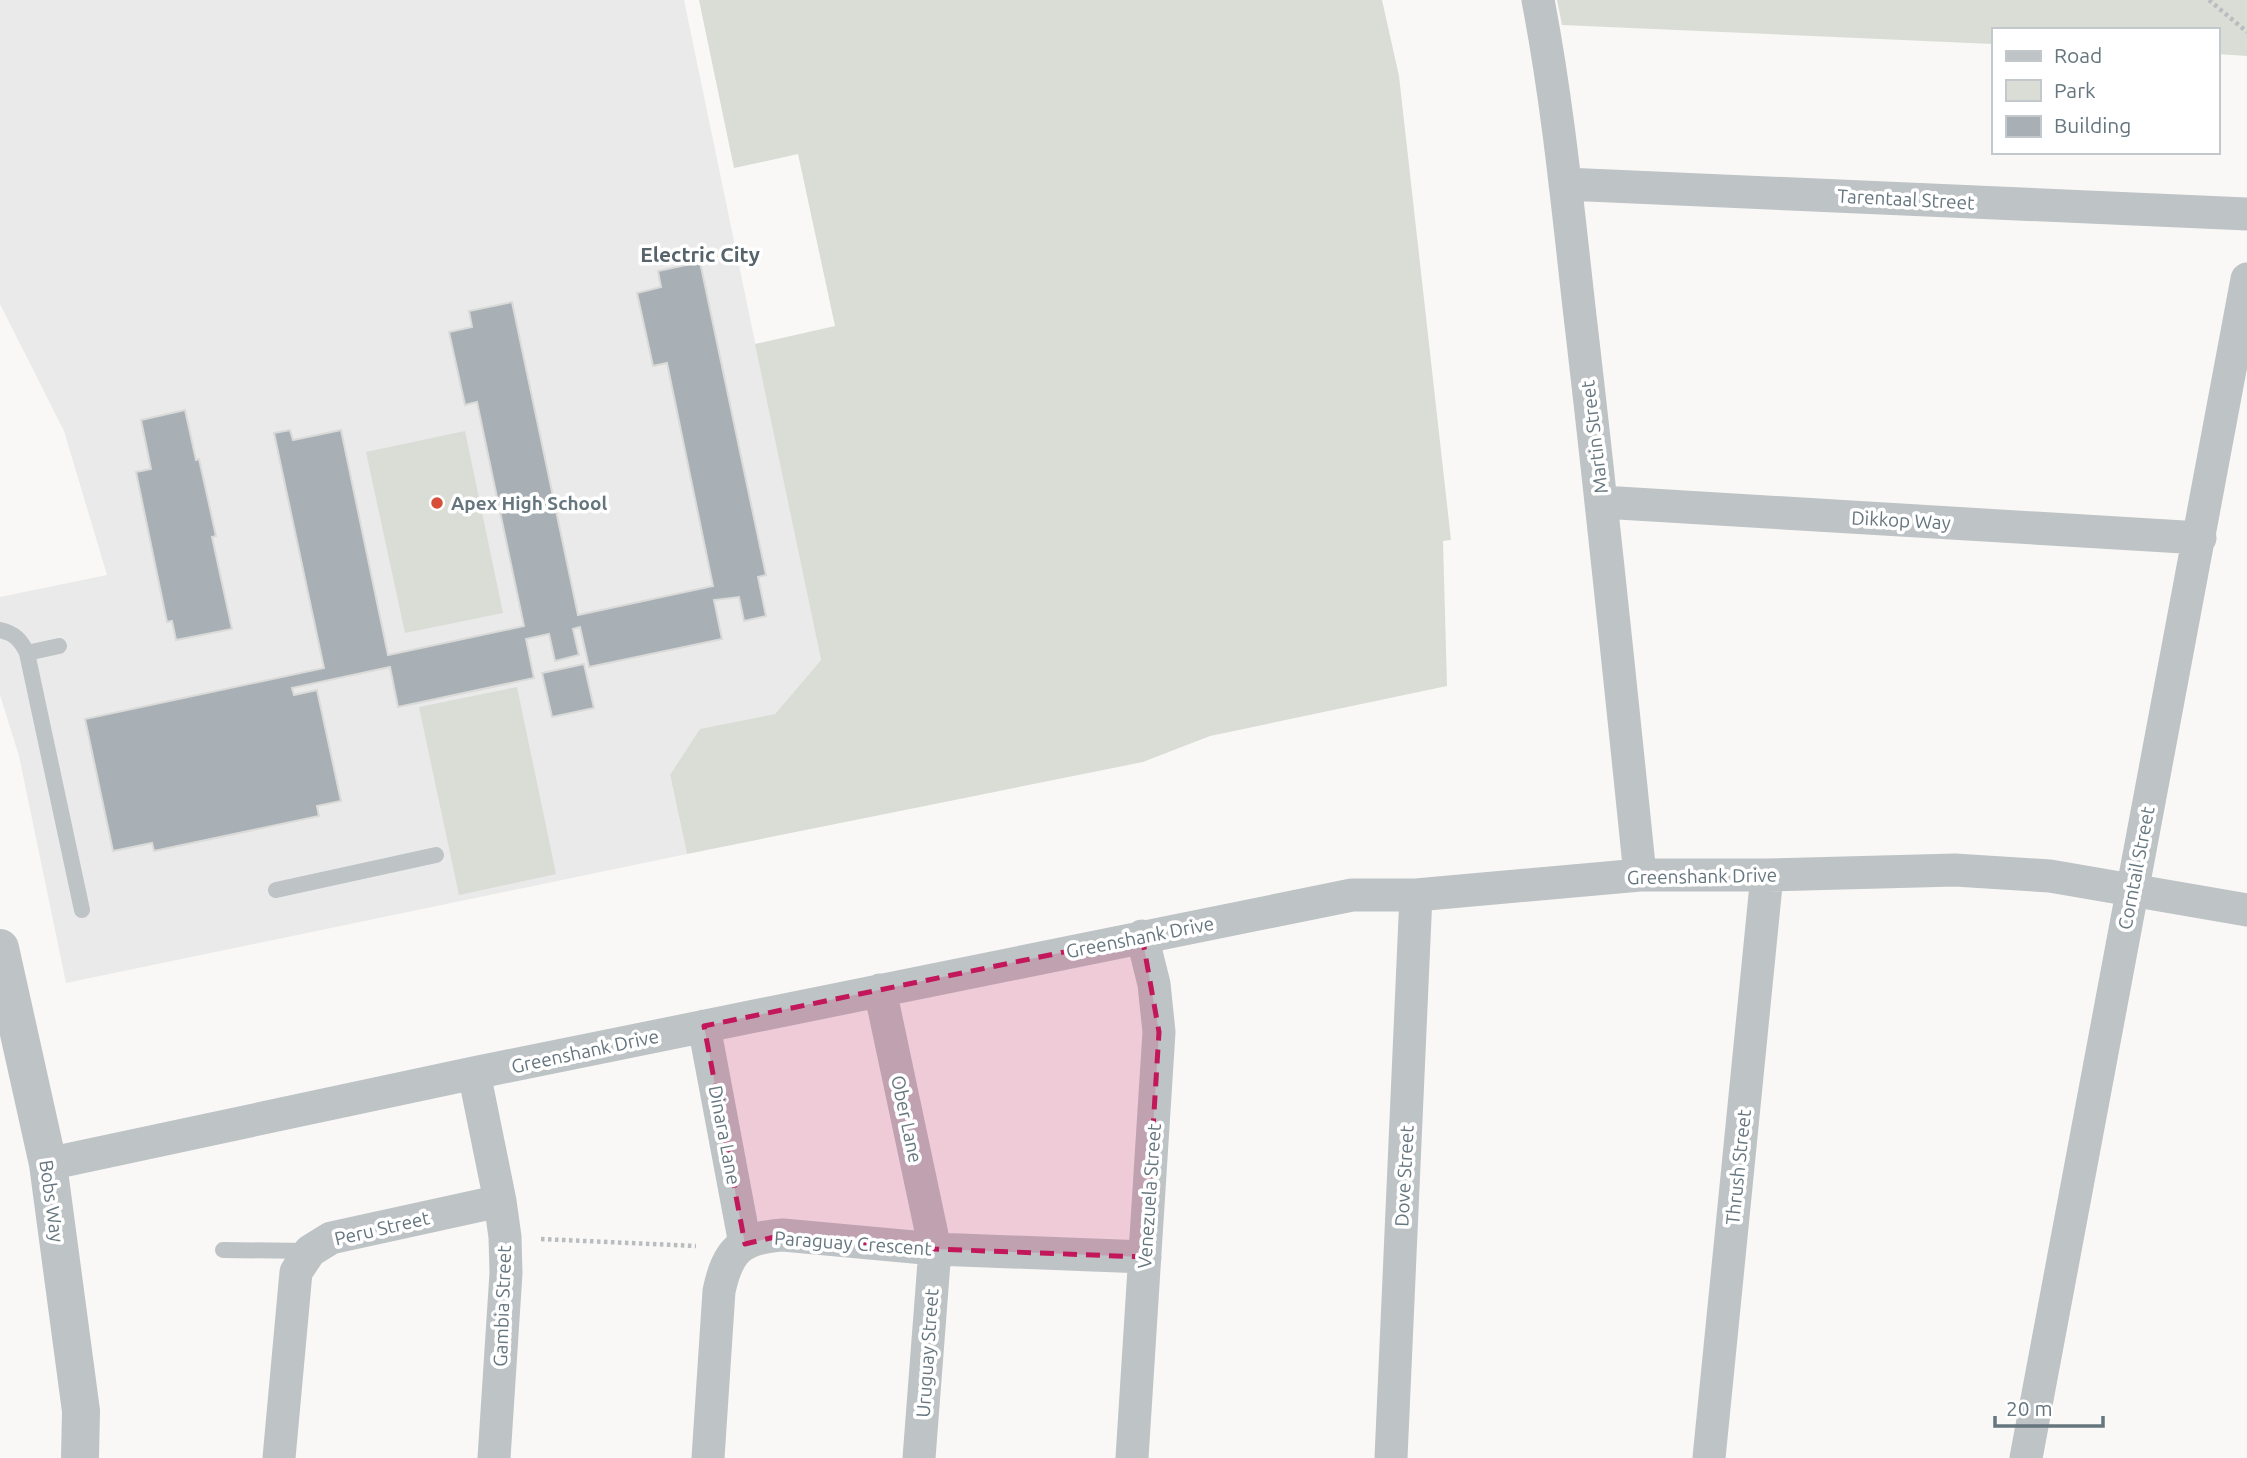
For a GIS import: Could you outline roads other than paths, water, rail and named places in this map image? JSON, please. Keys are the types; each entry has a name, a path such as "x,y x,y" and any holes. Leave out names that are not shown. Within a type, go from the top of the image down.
{"street":[{"name":"Martin Street","path":"1538,0 1565,184 1602,502 1640,876"},
{"name":"Tarentaal Street","path":"1565,184 2247,214"},
{"name":"Corntail Street","path":"2026,1458 2247,279"},
{"name":"Dikkop Way","path":"1602,502 2200,538"},
{"name":"Greenshank Drive","path":"48,1164 474,1073 1353,895 1416,895 1640,876 1955,870 2050,876 2247,910"},
{"name":"Thrush Street","path":"1709,1458 1767,875"},
{"name":"Dove Street","path":"1391,1458 1416,895"},
{"name":"Venezuela Street","path":"1132,1458 1159,1032 1154,984 1142,936"},
{"name":"Bobs Way","path":"0,948 17,1049 48,1164 80,1411 80,1458"},
{"name":"Ober Lane","path":"880,990 935,1249"},
{"name":"Dinara Lane","path":"704,1026 742,1246"},
{"name":"Gambia Street","path":"474,1073 505,1237 506,1273 494,1458"},
{"name":"Peru Street","path":"279,1458 296,1272 310,1251 331,1238 500,1201"},
{"name":"Paraguay Crescent","path":"742,1246 758,1237 783,1235 935,1249 1145,1257"},
{"path":"708,1458 719,1291 724,1267 742,1246"},
{"name":"Uruguay Street","path":"919,1458 935,1249"}],"lane":[{"path":"0,630 18,638 26,653 82,910"},
{"path":"26,653 59,646"},
{"path":"276,890 436,855"},
{"path":"223,1250 310,1251"}],"place":[{"name":"Apex High School","path":"437,503"}],"district":[{"name":"Electric City","path":"700,254"}]}
